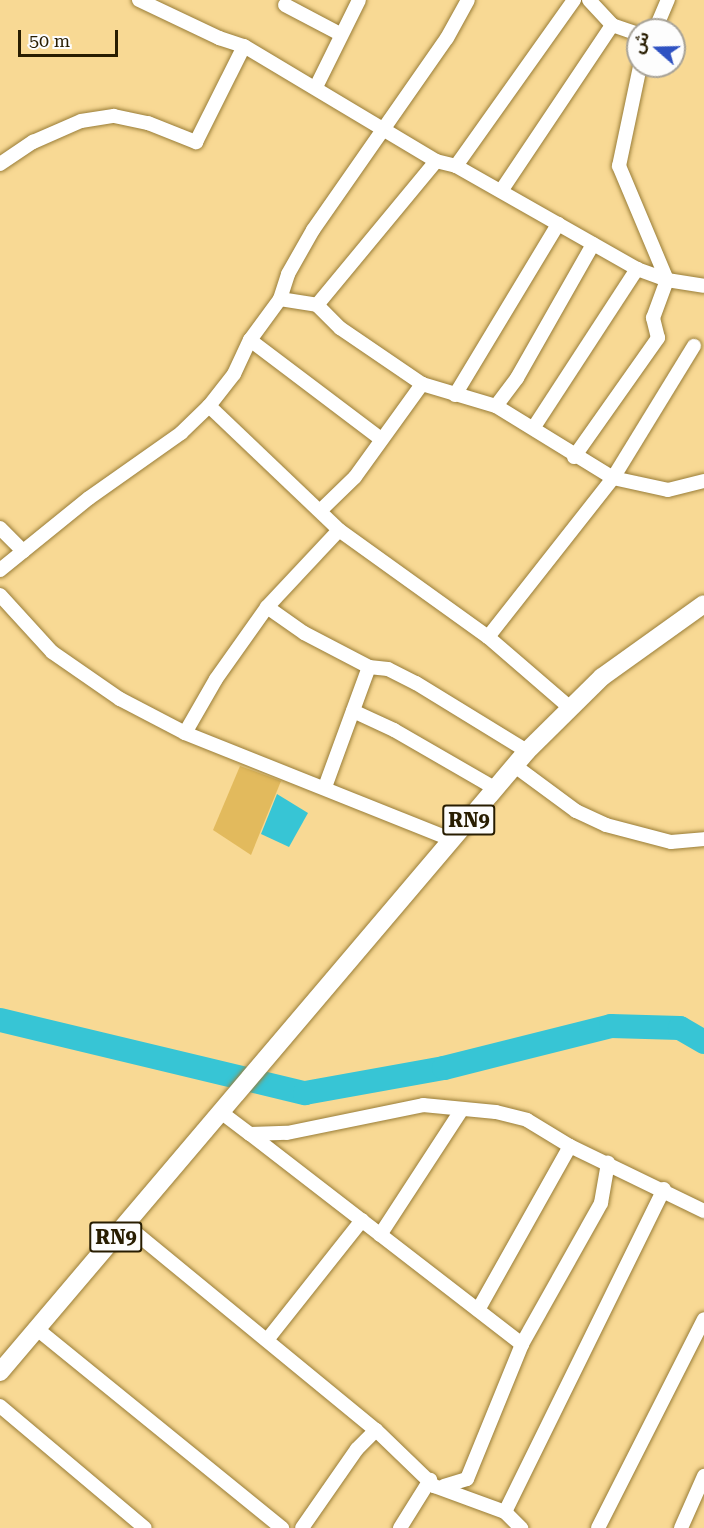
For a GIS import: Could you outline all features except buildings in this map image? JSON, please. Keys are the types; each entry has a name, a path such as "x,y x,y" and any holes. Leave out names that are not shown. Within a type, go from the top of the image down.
{"main road":[{"name":"RN9","path":"0,1372 527,751 569,707 645,644 704,604"}],"street":[{"path":"315,87 359,0"},
{"path":"0,570 181,433 209,406 234,374 250,340 280,300 288,274 313,230 384,131 468,0"},
{"path":"456,166 574,0"},
{"path":"589,0 612,25 626,30"},
{"path":"660,18 668,0"},
{"path":"145,1 244,45 436,161 456,166 637,269 667,280 704,286"},
{"path":"285,5 340,34"},
{"path":"501,191 612,25"},
{"path":"0,165 33,142 71,126 114,116 148,123 196,142 244,45"},
{"path":"574,457 658,338 653,318 667,280 619,166 637,78"},
{"path":"317,305 436,161"},
{"path":"455,395 558,224"},
{"path":"496,406 517,378 593,244"},
{"path":"534,427 637,269"},
{"path":"280,300 317,305 340,328 422,384 496,406 534,427 574,457 613,478 668,490 704,481"},
{"path":"250,340 381,439"},
{"path":"488,637 613,478 694,346"},
{"path":"321,510 354,477 422,384"},
{"path":"209,406 321,510 339,530 488,637 569,707"},
{"path":"0,528 23,551"},
{"path":"185,733 216,679 267,607 339,530"},
{"path":"0,595 52,652 120,699 185,733 325,787 452,840"},
{"path":"267,607 304,633 369,667 388,669 527,751"},
{"path":"325,787 369,667"},
{"path":"353,711 394,730 496,789"},
{"path":"514,766 576,811 606,825 671,842 704,839"},
{"path":"250,1134 287,1133 423,1105 527,1120 570,1146 664,1189 704,1211"},
{"path":"227,1107 250,1134 522,1344"},
{"path":"380,1235 462,1109"},
{"path":"478,1310 570,1146"},
{"path":"126,1225 376,1430 434,1486 444,1486 467,1479 522,1344 601,1203 608,1163"},
{"path":"505,1512 664,1189"},
{"path":"267,1340 362,1220"},
{"path":"598,1528 704,1319"},
{"path":"37,1329 282,1528"},
{"path":"0,1406 145,1528"},
{"path":"302,1528 357,1449 376,1430"},
{"path":"681,1528 704,1476"},
{"path":"400,1528 430,1480"},
{"path":"444,1486 505,1512 521,1528"}],"shaded area":[{"path":"240,766 281,781 251,855 213,830"}],"water":[{"path":"277,794 308,813 289,847 261,834"}],"waterway":[{"path":"0,1020 305,1093 444,1068 611,1026 680,1028 704,1042"}]}
